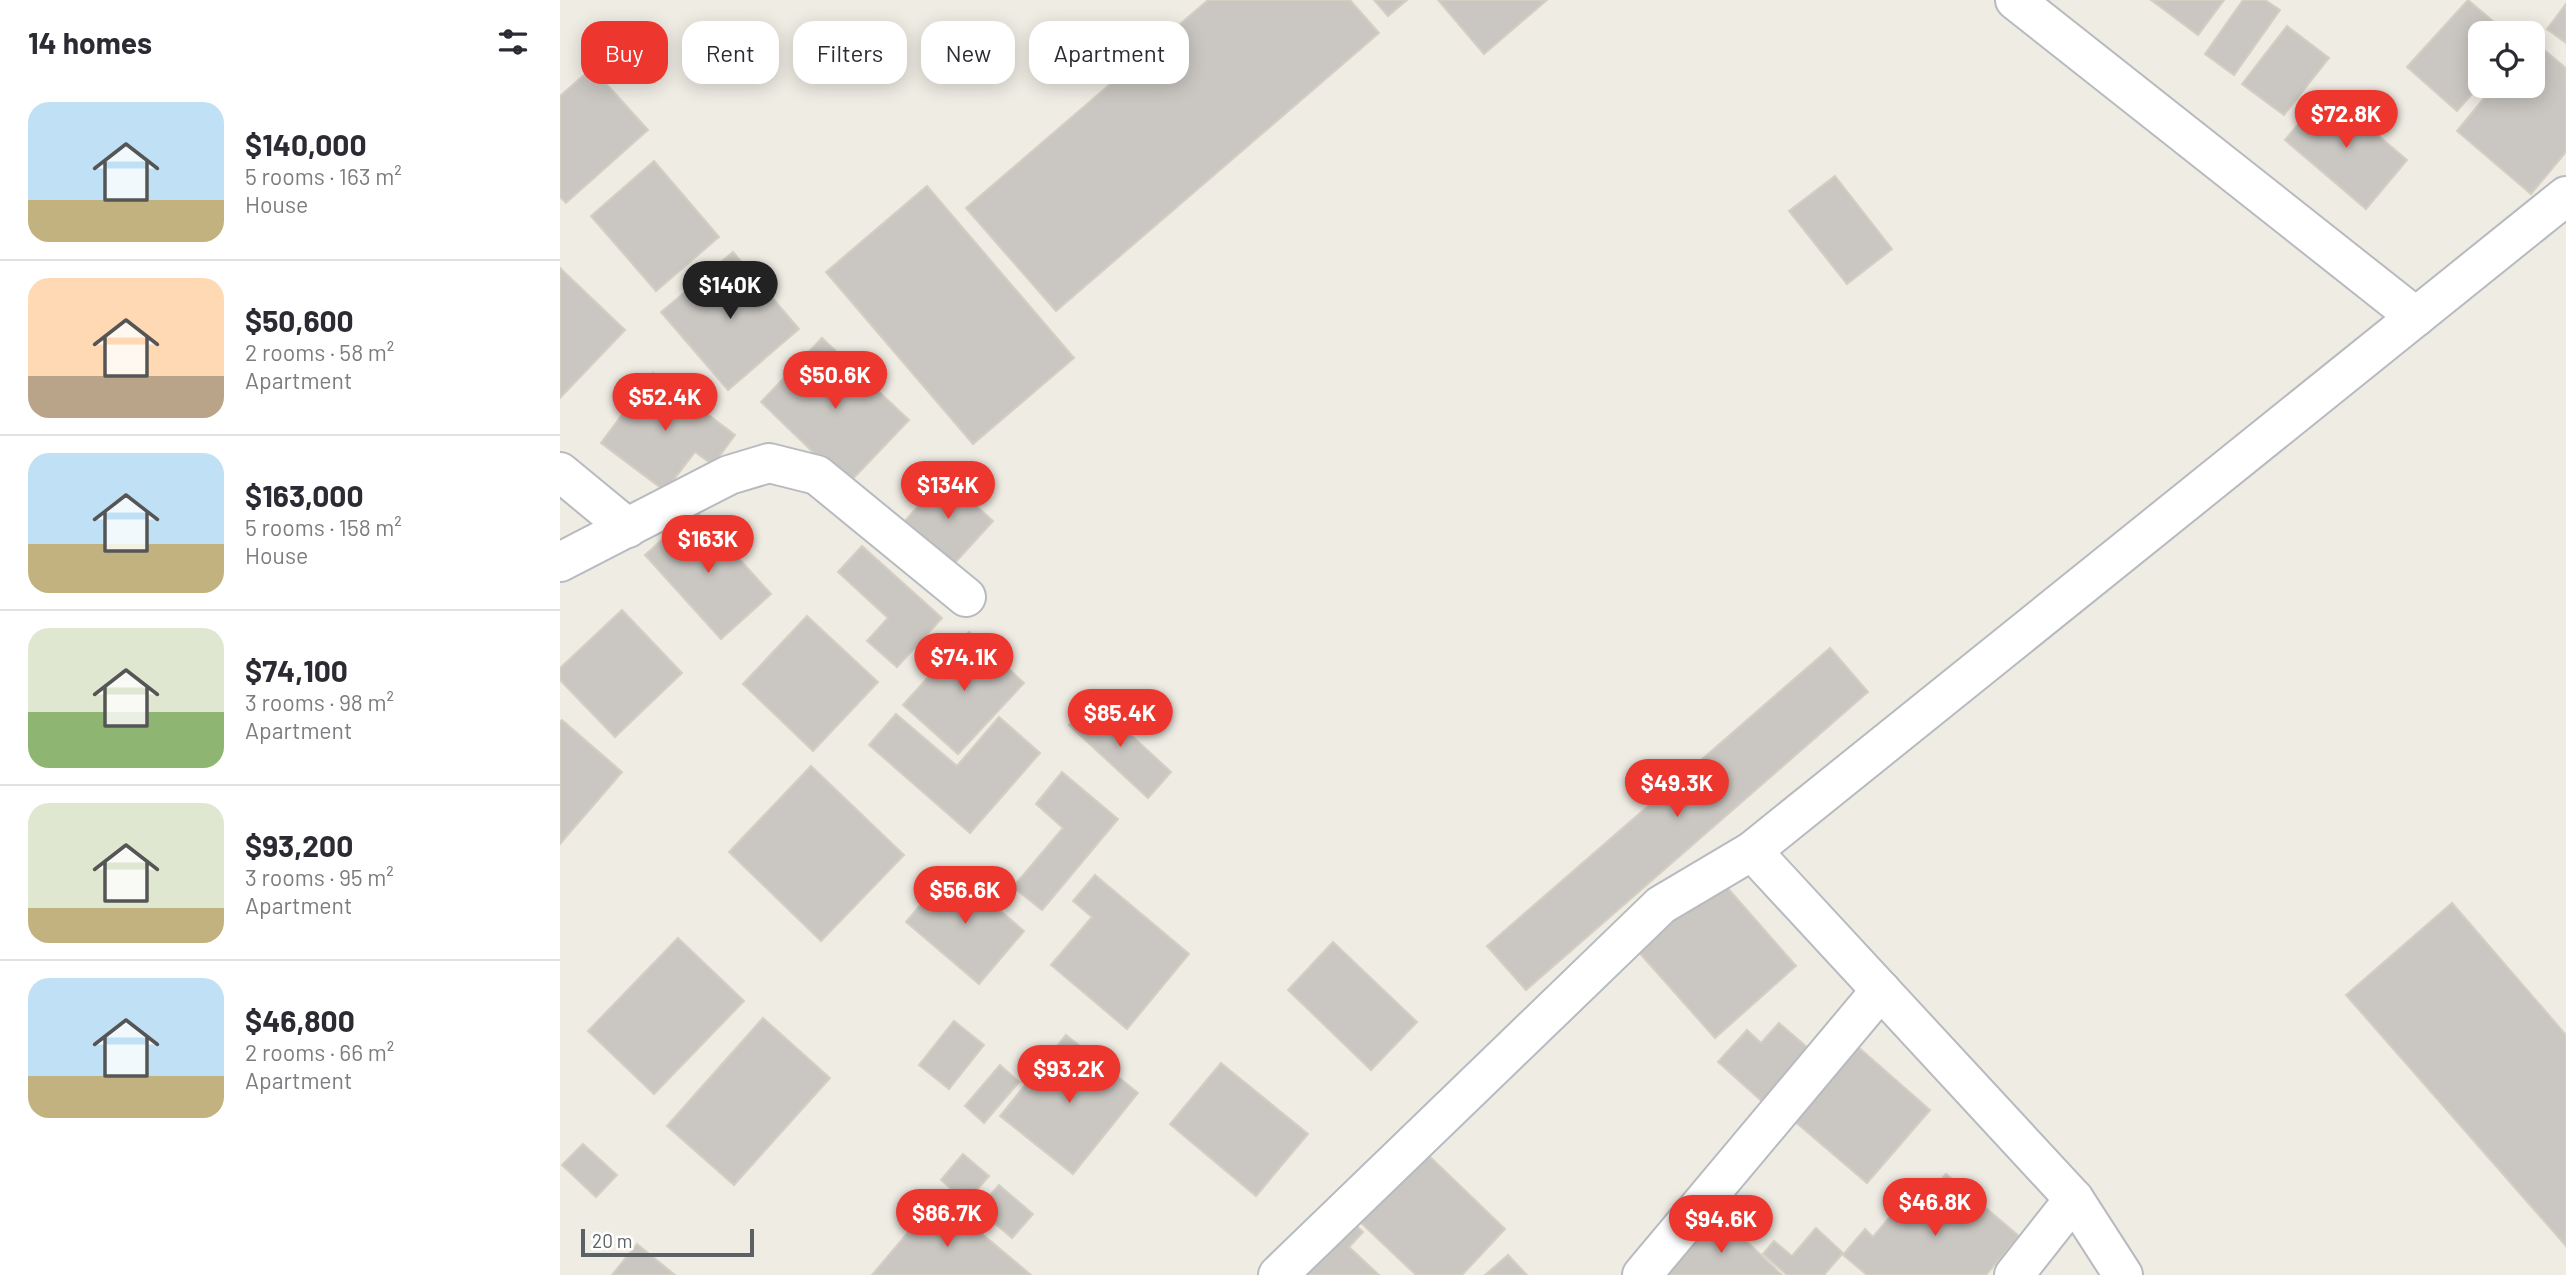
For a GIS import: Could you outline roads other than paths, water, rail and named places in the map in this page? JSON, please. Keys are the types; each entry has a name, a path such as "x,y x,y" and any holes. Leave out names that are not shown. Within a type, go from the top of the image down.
{"street":[{"path":"2015,0 2416,317"},
{"path":"1278,1275 1661,905 1752,851 2566,196"},
{"path":"560,562 729,475 769,463 817,475 966,597"},
{"path":"560,472 628,528"},
{"path":"1752,851 2074,1199 2123,1275"},
{"path":"1642,1275 1881,990"},
{"path":"2014,1275 2074,1199"}]}
